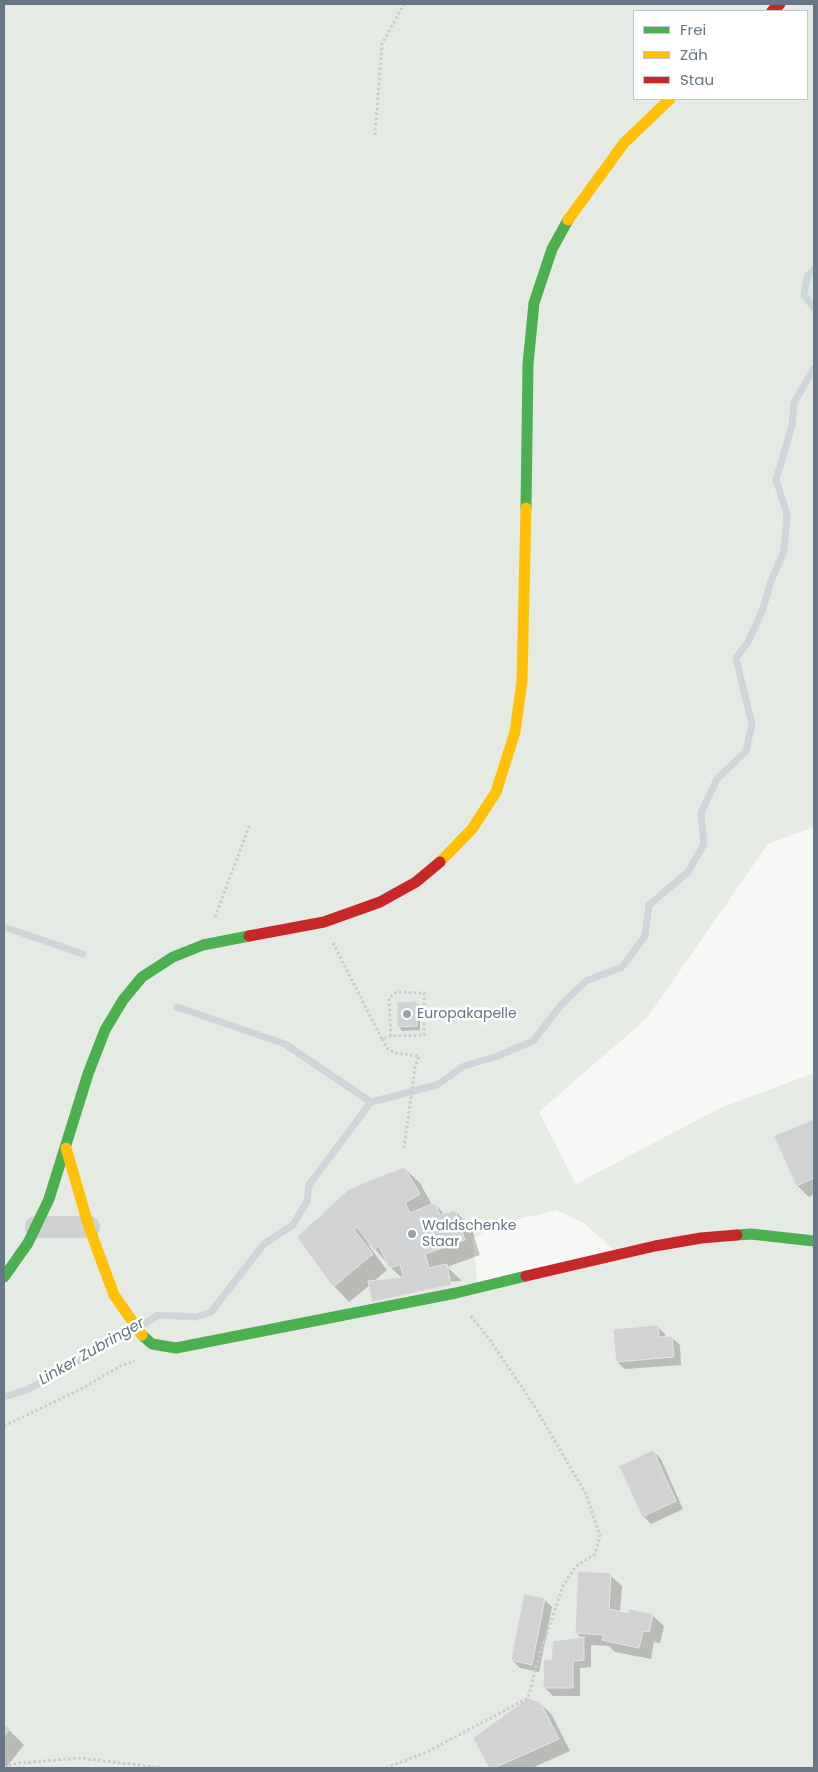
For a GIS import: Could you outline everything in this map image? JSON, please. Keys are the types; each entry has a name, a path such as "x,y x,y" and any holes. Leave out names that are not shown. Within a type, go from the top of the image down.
{"main road":[{"path":"4,1277 36,1227 52,1191 92,1061 105,1030 123,1000 142,977 180,953 203,945 324,922 380,902 430,871 458,846 496,792 515,732 522,681 525,602 528,364 534,303 552,249 574,209 624,143 669,100"},
{"path":"66,1148 89,1228 114,1295 129,1320 152,1344 176,1348 456,1293 655,1246 701,1238 751,1234 814,1241"}],"street":[{"path":"36,1227 89,1228"}],"path":[{"path":"375,135 382,44 404,4"},
{"path":"203,945 250,824"},
{"path":"338,956 388,1049 418,1056 404,1148"},
{"path":"382,1039 391,1036 424,1035 424,993 397,992 389,998 391,1036"},
{"path":"386,1768 427,1752 528,1698 540,1653 563,1586 575,1567 595,1554 600,1536 586,1494 533,1404 456,1293"},
{"path":"4,1426 84,1388 120,1366 139,1360"},
{"path":"4,1768 18,1763 81,1758 162,1768"}],"shaded area":[{"path":"4,4 814,4 814,827 768,844 647,1018 539,1112 576,1184 720,1108 814,1073 814,1768 4,1768","holes":["556,1210 584,1223 618,1254 478,1286 472,1238 508,1222"]}],"building":[{"name":"Europakapelle","path":"417,1001 417,1026 397,1027 397,1002"},
{"path":"814,1119 814,1178 796,1186 774,1136"},
{"name":"Waldschenke Staar","path":"404,1167 420,1194 405,1203 410,1213 435,1203 440,1215 455,1210 465,1240 425,1254 429,1268 447,1264 451,1285 372,1302 368,1281 404,1277 400,1265 389,1268 379,1246 374,1250 357,1227 354,1230 373,1254 333,1287 297,1237 349,1189"},
{"path":"658,1325 659,1337 672,1336 674,1357 616,1362 613,1329"},
{"path":"653,1450 676,1501 642,1517 619,1466"},
{"path":"578,1571 611,1573 609,1609 628,1613 629,1609 653,1614 649,1632 643,1631 639,1648 602,1640 604,1635 575,1633"},
{"path":"524,1594 545,1598 532,1665 511,1660"},
{"path":"584,1637 584,1660 573,1661 573,1688 543,1688 544,1659 551,1660 553,1641"},
{"path":"528,1698 540,1702 559,1739 494,1768 489,1768 473,1738"},
{"path":"4,1724 10,1728 4,1736"}],"waterway":[{"name":"Linker Zubringer","path":"814,269 807,277 804,295 814,308"},
{"name":"Linker Zubringer","path":"141,1326 158,1315 196,1317 211,1312 264,1244 293,1225 307,1201 309,1185 371,1102 437,1085 464,1066 498,1056 533,1041 561,1005 586,981 622,967 645,936 649,905 688,872 704,844 701,813 717,779 746,751 752,724 736,658 748,642 763,609 771,581 784,551 787,514 776,480 792,425 794,403 814,368"},
{"path":"4,927 83,954"},
{"path":"177,1007 285,1044 371,1102"},
{"name":"Linker Zubringer","path":"4,1397 29,1389 132,1331"}],"traffic: fast":[{"path":"526,508 528,364 534,303 552,249 568,220"},
{"path":"4,1277 28,1243 49,1199 88,1074 105,1030 123,1000 142,977 173,957 203,945 249,936"},
{"path":"737,1235 751,1234 814,1241"},
{"path":"142,1335 152,1344 176,1348 456,1293 526,1276"}],"traffic: slow":[{"path":"568,220 624,143 669,100"},
{"path":"440,862 472,829 496,792 515,732 522,681 526,508"},
{"path":"66,1148 89,1227 114,1295 142,1335"}],"traffic: jam":[{"path":"773,10 780,4"},
{"path":"249,936 324,922 380,902 416,882 440,862"},
{"path":"526,1276 655,1246 701,1238 737,1235"}],"place":[{"name":"Europakapelle","path":"407,1014"},
{"name":"Waldschenke Staar","path":"412,1234"}]}
